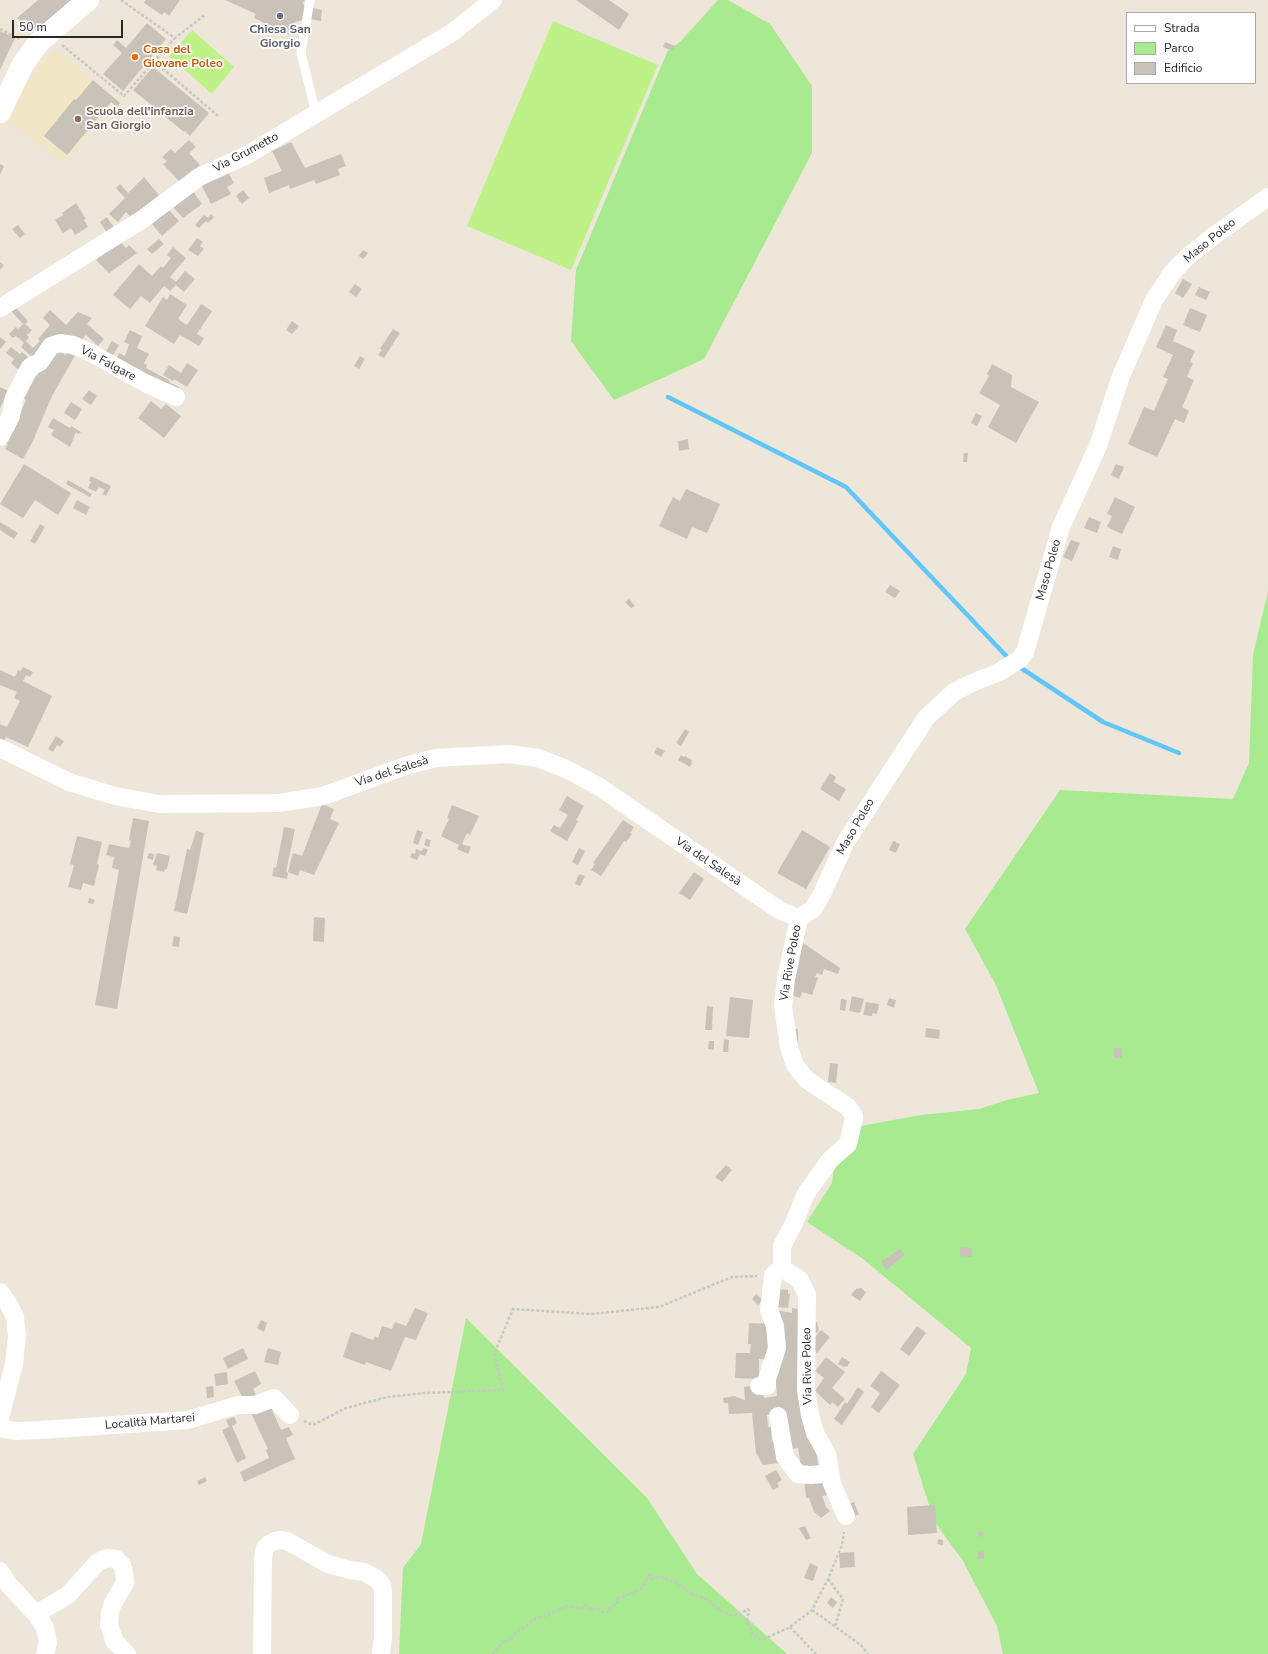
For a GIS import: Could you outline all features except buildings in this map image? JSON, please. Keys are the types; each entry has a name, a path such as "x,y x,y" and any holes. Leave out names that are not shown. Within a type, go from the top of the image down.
{"street":[{"path":"0,112 23,64 39,42 88,0"},
{"name":"Via Grumetto","path":"0,308 143,219 200,177 246,155 453,32 493,0"},
{"name":"Maso Poleo","path":"799,918 813,909 822,894 845,843 926,718 954,692 1012,664 1020,659 1025,652 1061,527 1098,446 1121,376 1154,300 1172,274 1187,257 1268,197"},
{"name":"Via Falgare","path":"0,437 11,416 14,398 30,367 40,362 51,346 60,343 73,345 91,353 145,383 176,397"},
{"name":"Via del Salesà","path":"0,748 69,782 115,796 159,804 279,804 323,796 408,765 436,758 509,754 538,758 566,769 598,786 779,910 799,918"},
{"name":"Via Rive Poleo","path":"759,1386 767,1386 777,1348 775,1326 768,1310 782,1246 794,1223 803,1200 830,1160 848,1144 854,1120 854,1116 848,1107 807,1080 795,1065 789,1047 783,1006 786,979 799,918"},
{"name":"Via Rive Poleo","path":"777,1271 800,1280 807,1295 806,1390 810,1415 815,1433 826,1454 832,1484 846,1516"},
{"path":"0,1292 8,1303 15,1317 17,1336 14,1364 0,1418"},
{"name":"Località Martarei","path":"0,1428 14,1431 41,1430 188,1420 202,1417 222,1409 238,1405 255,1405 274,1398 290,1415"},
{"path":"778,1416 785,1457 798,1474 822,1474 829,1471"},
{"path":"262,1654 263,1558 265,1548 274,1541 281,1540 328,1564 364,1572 377,1579 382,1586 383,1591 383,1637 381,1654"},
{"path":"36,1614 68,1595 98,1562 107,1558 116,1559 122,1565 125,1583 113,1603 110,1612 109,1625 115,1642 127,1654"},
{"path":"0,1571 9,1585 36,1614 45,1628 48,1643 45,1654"}],"lane":[{"path":"310,0 301,53 316,114"},
{"path":"23,64 58,37"}],"path":[{"path":"122,0 175,38"},
{"path":"58,37 124,96 175,38 205,15"},
{"path":"155,62 218,116"},
{"path":"290,1415 313,1425 346,1408 387,1397 425,1393 503,1390 494,1354 513,1310 591,1314 659,1307 732,1277 777,1271"},
{"path":"492,1654 502,1643 511,1639 516,1632 527,1626 534,1619 545,1616 567,1606 582,1608 586,1605 591,1610 595,1608 603,1612 608,1612 610,1607 617,1606 617,1600 641,1590 650,1573 651,1579 662,1577 679,1584 689,1593 706,1599 721,1611 733,1616 739,1615 748,1609 747,1620 753,1635 762,1640 790,1627 812,1610 828,1579 842,1545 846,1516"},
{"path":"828,1579 843,1599 835,1627"},
{"path":"812,1610 827,1619 835,1627 861,1645 868,1654"},
{"path":"790,1627 816,1654"}],"shaded area":[{"path":"0,24 4,28 31,39 15,38 0,70"},
{"path":"55,49 124,105 121,109 114,104 64,163 5,118 21,91 42,63"}],"green space":[{"path":"718,0 728,0 770,24 812,86 812,153 704,359 614,400 571,341 576,270 668,50 680,42"},
{"path":"553,21 658,65 571,270 467,226"},
{"path":"192,30 234,67 212,94 169,56"},
{"path":"1268,591 1268,1654 1003,1654 997,1626 963,1561 934,1521 913,1454 966,1374 971,1348 863,1259 807,1222 832,1183 835,1154 861,1126 921,1115 979,1109 1007,1100 1039,1093 996,985 965,929 1060,790 1233,799 1249,763 1253,655"},
{"path":"466,1318 647,1498 697,1574 787,1654 399,1654 403,1568 421,1544"}],"waterway":[{"path":"668,397 846,487 1010,660"},
{"path":"1018,666 1103,722 1179,753"}],"place":[{"name":"Chiesa San Giorgio","path":"280,16"},
{"name":"Casa del Giovane Poleo","path":"135,57"},
{"name":"Scuola dell'infanzia San Giorgio","path":"78,119"}]}
